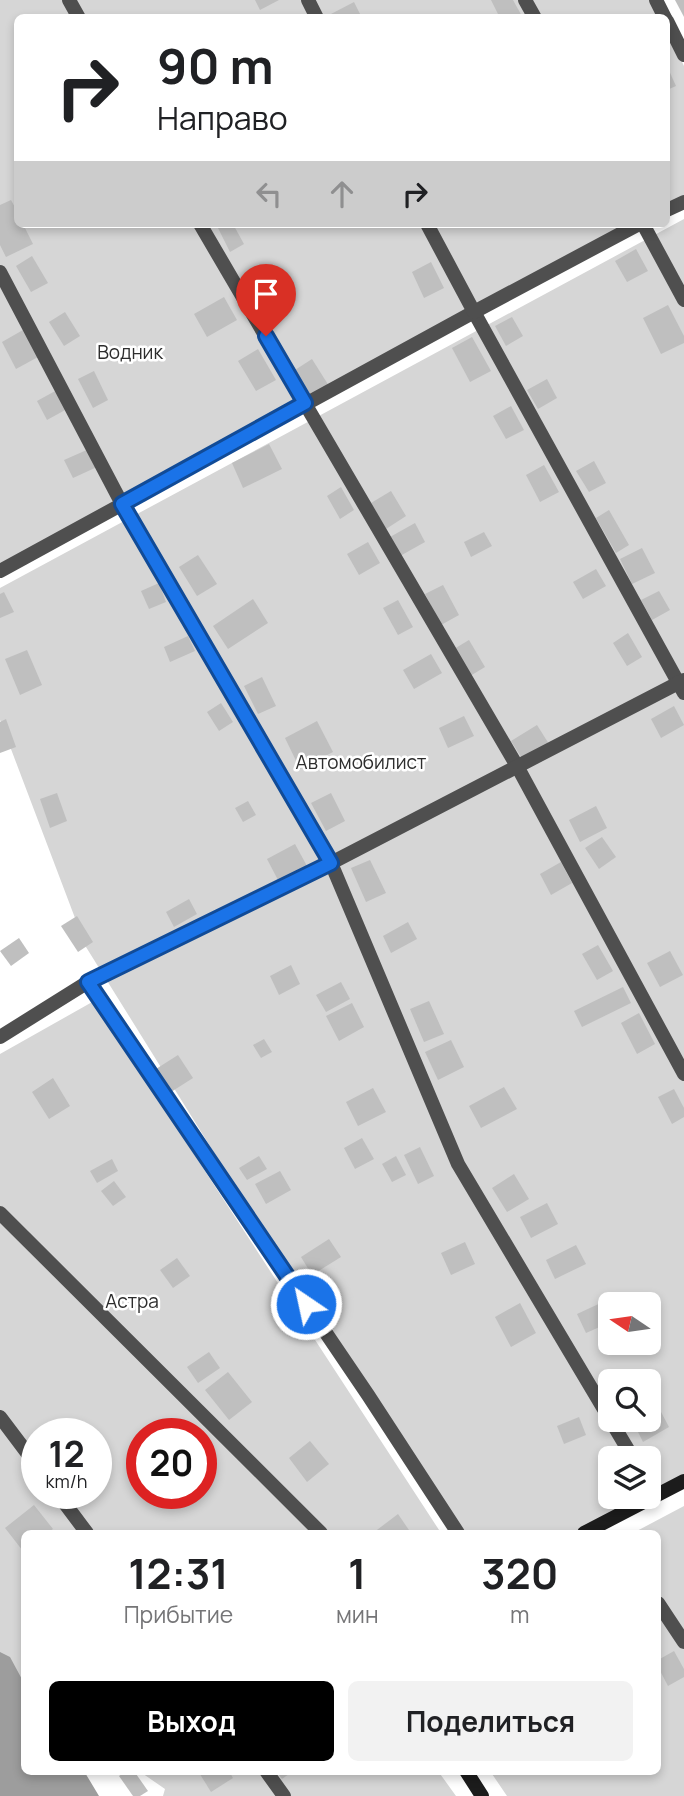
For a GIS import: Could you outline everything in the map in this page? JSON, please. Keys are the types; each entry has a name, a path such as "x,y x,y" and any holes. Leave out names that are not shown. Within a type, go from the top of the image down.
{"street":[{"path":"670,27 684,55"},
{"path":"202,228 517,766 684,1074"},
{"path":"0,1037 88,982 331,863 517,766 682,685 429,228"},
{"path":"0,571 305,403 633,228"},
{"path":"643,228 684,300"},
{"path":"0,272 122,504 331,863 458,1164 626,1446"},
{"path":"88,982 369,1395 456,1530"},
{"path":"0,1213 318,1530"},
{"path":"0,1416 21,1444"},
{"path":"661,1488 684,1481"},
{"path":"69,1509 85,1530"},
{"path":"609,1527 631,1509"},
{"path":"661,1608 684,1642"},
{"path":"269,1775 284,1796"},
{"path":"469,1775 482,1796"}],"green space":[{"name":"Водник","path":"0,0 651,0 658,14 14,14 14,228 629,228 0,570"},
{"path":"670,37 684,66 684,198 670,205"},
{"name":"Автомобилист","path":"684,219 684,1474 661,1486 661,1446 598,1446 598,1509 619,1509 581,1530 449,1530 86,947 0,720 0,588"},
{"name":"Астра","path":"94,1001 439,1530 21,1530 21,1691 0,1676 0,1054"},
{"path":"684,1506 684,1796 507,1796 493,1775 661,1775 661,1530 639,1530"},
{"path":"145,1775 441,1775 456,1796 163,1796 165,1789"}],"shaded area":[{"path":"0,1652 10,1657 21,1677 21,1775 86,1775 99,1796 0,1796"}],"building":[{"path":"255,0 279,0 260,10"},
{"path":"491,0 513,0 521,14 498,14"},
{"path":"675,0 684,0 684,17"},
{"path":"354,2 360,14 331,14"},
{"path":"670,73 676,86 670,89"},
{"path":"11,200 14,206 14,228 25,228 33,244 6,257 0,245 0,205"},
{"path":"218,228 235,228 244,244 230,252"},
{"path":"636,249 648,271 627,282 615,261"},
{"path":"32,256 48,283 31,292 16,266"},
{"path":"431,262 444,288 424,298 412,272"},
{"path":"271,273 279,288 256,299 249,284"},
{"path":"224,297 237,320 207,337 194,314"},
{"path":"668,305 684,336 684,343 661,354 643,318"},
{"path":"65,312 80,336 64,346 49,322"},
{"path":"512,317 523,336 506,346 495,326"},
{"path":"23,330 38,357 16,369 2,342"},
{"path":"472,337 491,371 470,382 452,348"},
{"path":"258,349 276,380 256,391 238,361"},
{"path":"312,359 329,386 312,397 295,370"},
{"path":"94,371 108,400 93,408 78,379"},
{"path":"547,379 557,398 538,409 527,390"},
{"path":"57,390 67,409 47,420 37,401"},
{"path":"511,406 524,430 506,439 493,416"},
{"path":"269,444 282,469 243,488 232,463"},
{"path":"89,449 97,467 73,478 64,460"},
{"path":"594,461 606,483 589,492 576,471"},
{"path":"544,465 559,492 540,502 526,475"},
{"path":"341,487 354,510 340,519 327,496"},
{"path":"391,491 406,516 386,529 371,503"},
{"path":"609,510 629,545 616,553 596,518"},
{"path":"415,523 425,542 400,556 390,537"},
{"path":"484,532 492,546 471,557 464,542"},
{"path":"368,542 380,563 359,575 347,554"},
{"path":"642,548 655,573 632,584 620,559"},
{"path":"198,555 217,584 197,596 179,567"},
{"path":"596,569 606,586 583,599 573,582"},
{"path":"159,583 166,602 149,609 141,591"},
{"path":"443,585 459,615 441,625 425,594"},
{"path":"659,591 670,610 652,620 641,600"},
{"path":"4,592 14,612 0,618 0,594"},
{"path":"253,599 268,623 228,649 213,626"},
{"path":"398,600 413,627 398,635 383,608"},
{"path":"628,633 642,657 627,666 613,643"},
{"path":"188,636 195,651 170,662 164,647"},
{"path":"469,640 485,667 470,676 454,649"},
{"path":"27,650 42,685 20,695 5,659"},
{"path":"431,654 442,673 414,689 403,670"},
{"path":"262,677 276,706 258,714 244,686"},
{"path":"221,703 233,722 219,731 207,712"},
{"path":"674,706 684,725 661,738 651,719"},
{"path":"464,716 474,736 448,748 439,728"},
{"path":"6,719 16,747 0,753 0,722"},
{"path":"317,721 333,752 300,769 285,738"},
{"path":"537,725 549,744 523,760 511,741"},
{"path":"57,793 67,821 50,828 40,799"},
{"path":"331,793 345,821 326,831 311,803"},
{"path":"248,801 256,815 243,822 235,808"},
{"path":"596,806 607,828 580,842 569,820"},
{"path":"602,837 616,857 599,869 585,848"},
{"path":"295,844 307,866 279,882 267,859"},
{"path":"370,860 386,893 366,902 351,868"},
{"path":"561,862 572,883 551,895 540,874"},
{"path":"189,899 197,914 174,927 166,912"},
{"path":"77,916 93,942 78,952 61,926"},
{"path":"408,922 417,939 391,953 383,936"},
{"path":"19,938 29,953 11,966 0,951"},
{"path":"598,945 613,971 597,980 582,954"},
{"path":"670,951 683,975 660,987 647,963"},
{"path":"291,965 300,984 279,995 270,976"},
{"path":"341,982 350,999 326,1012 316,995"},
{"path":"623,987 631,1003 582,1027 574,1011"},
{"path":"429,1001 444,1034 424,1042 410,1009"},
{"path":"352,1003 364,1027 339,1041 326,1016"},
{"path":"639,1013 655,1044 637,1054 621,1023"},
{"path":"264,1039 272,1052 261,1058 253,1045"},
{"path":"451,1040 464,1067 438,1080 425,1052"},
{"path":"178,1055 193,1078 171,1092 156,1069"},
{"path":"53,1078 70,1106 49,1119 32,1092"},
{"path":"504,1087 517,1109 481,1128 469,1106"},
{"path":"373,1088 386,1112 358,1126 346,1102"},
{"path":"674,1089 684,1108 684,1117 672,1124 658,1097"},
{"path":"362,1138 374,1159 355,1169 344,1148"},
{"path":"420,1147 434,1176 418,1184 404,1155"},
{"path":"259,1156 267,1169 247,1180 239,1168"},
{"path":"396,1156 406,1175 392,1182 382,1164"},
{"path":"112,1159 118,1171 97,1183 90,1171"},
{"path":"280,1171 291,1190 266,1204 255,1184"},
{"path":"514,1174 529,1199 507,1212 492,1188"},
{"path":"114,1181 126,1197 113,1206 101,1191"},
{"path":"547,1203 558,1224 531,1238 520,1217"},
{"path":"329,1239 341,1257 312,1275 301,1257"},
{"path":"465,1242 475,1264 451,1275 441,1253"},
{"path":"576,1245 586,1264 555,1279 546,1260"},
{"path":"177,1258 190,1276 173,1288 160,1270"},
{"path":"520,1303 536,1333 511,1347 495,1317"},
{"path":"598,1304 598,1328 586,1333 577,1314"},
{"path":"209,1352 220,1368 198,1383 187,1367"},
{"path":"228,1372 252,1402 229,1420 205,1390"},
{"path":"661,1412 669,1427 661,1432"},
{"path":"579,1417 586,1435 564,1444 557,1426"},
{"path":"638,1432 660,1432 643,1442"},
{"path":"310,1441 329,1464 307,1482 289,1458"},
{"path":"29,1509 37,1509 53,1529 21,1530 21,1548 5,1528"},
{"path":"398,1514 409,1530 377,1530"},
{"path":"674,1651 684,1669 684,1677 668,1686 661,1673 661,1658"},
{"path":"137,1775 148,1791 140,1796 133,1796 119,1776"},
{"path":"200,1775 231,1775 233,1778 211,1792"}],"route":[{"path":"266,336 305,403 122,504 331,863 88,982 306,1304"}]}
